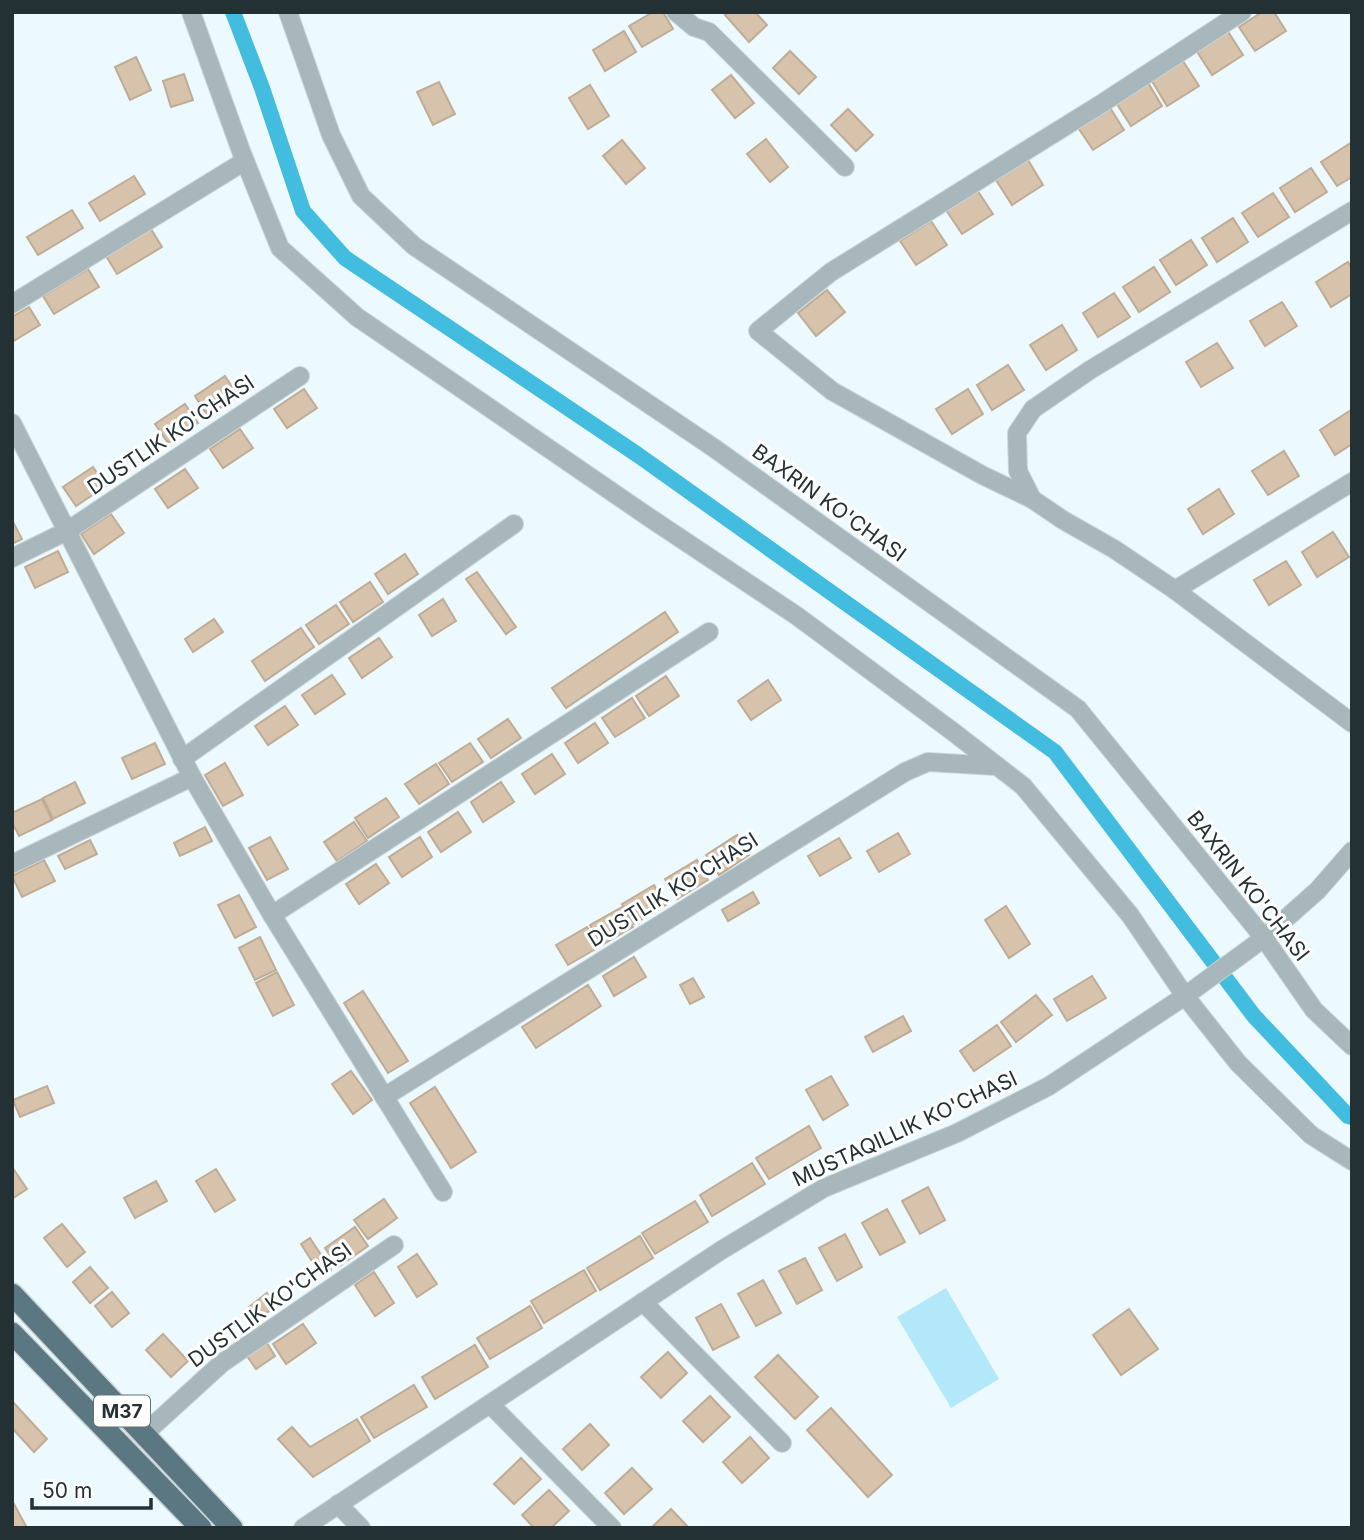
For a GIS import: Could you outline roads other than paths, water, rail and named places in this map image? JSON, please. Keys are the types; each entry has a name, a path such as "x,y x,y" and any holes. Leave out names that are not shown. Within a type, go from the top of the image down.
{"highway":[{"name":"M37","path":"12,1294 232,1528"},
{"name":"M37","path":"12,1333 201,1528"}],"street":[{"path":"191,12 280,248 357,317 797,616 1023,786 1130,915 1185,996 1238,1063 1311,1135 1352,1161"},
{"name":"BAXRIN KO'CHASI","path":"288,12 331,135 361,196 414,246 714,448 1078,709 1264,938 1314,1010 1352,1046"},
{"path":"676,12 694,27 709,32 845,167"},
{"path":"1242,12 1101,104 831,272 758,331 832,391 982,475 1032,499 1114,549 1175,590 1352,723"},
{"path":"12,303 245,161"},
{"path":"1032,499 1018,471 1017,433 1032,409 1100,364 1352,211"},
{"name":"DUSTLIK KO'CHASI","path":"12,558 67,531 300,376"},
{"path":"12,423 182,759 272,915 443,1192"},
{"path":"1175,590 1352,482"},
{"path":"182,759 514,524"},
{"path":"272,915 709,632"},
{"name":"DUSTLIK KO'CHASI","path":"384,1097 905,772 928,762 997,766"},
{"path":"12,864 192,776"},
{"name":"MUSTAQILLIK KO'CHASI","path":"303,1528 720,1251 824,1188 957,1133 1049,1086 1185,996 1264,938 1318,890 1352,851"},
{"name":"DUSTLIK KO'CHASI","path":"144,1434 222,1363 394,1245"},
{"path":"643,1302 782,1443"},
{"path":"490,1404 612,1528"},
{"path":"338,1504 361,1528"}],"waterway":[{"path":"233,12 262,88 303,211 345,258 638,455 1055,752 1254,1016 1348,1116 1352,1117"}]}
